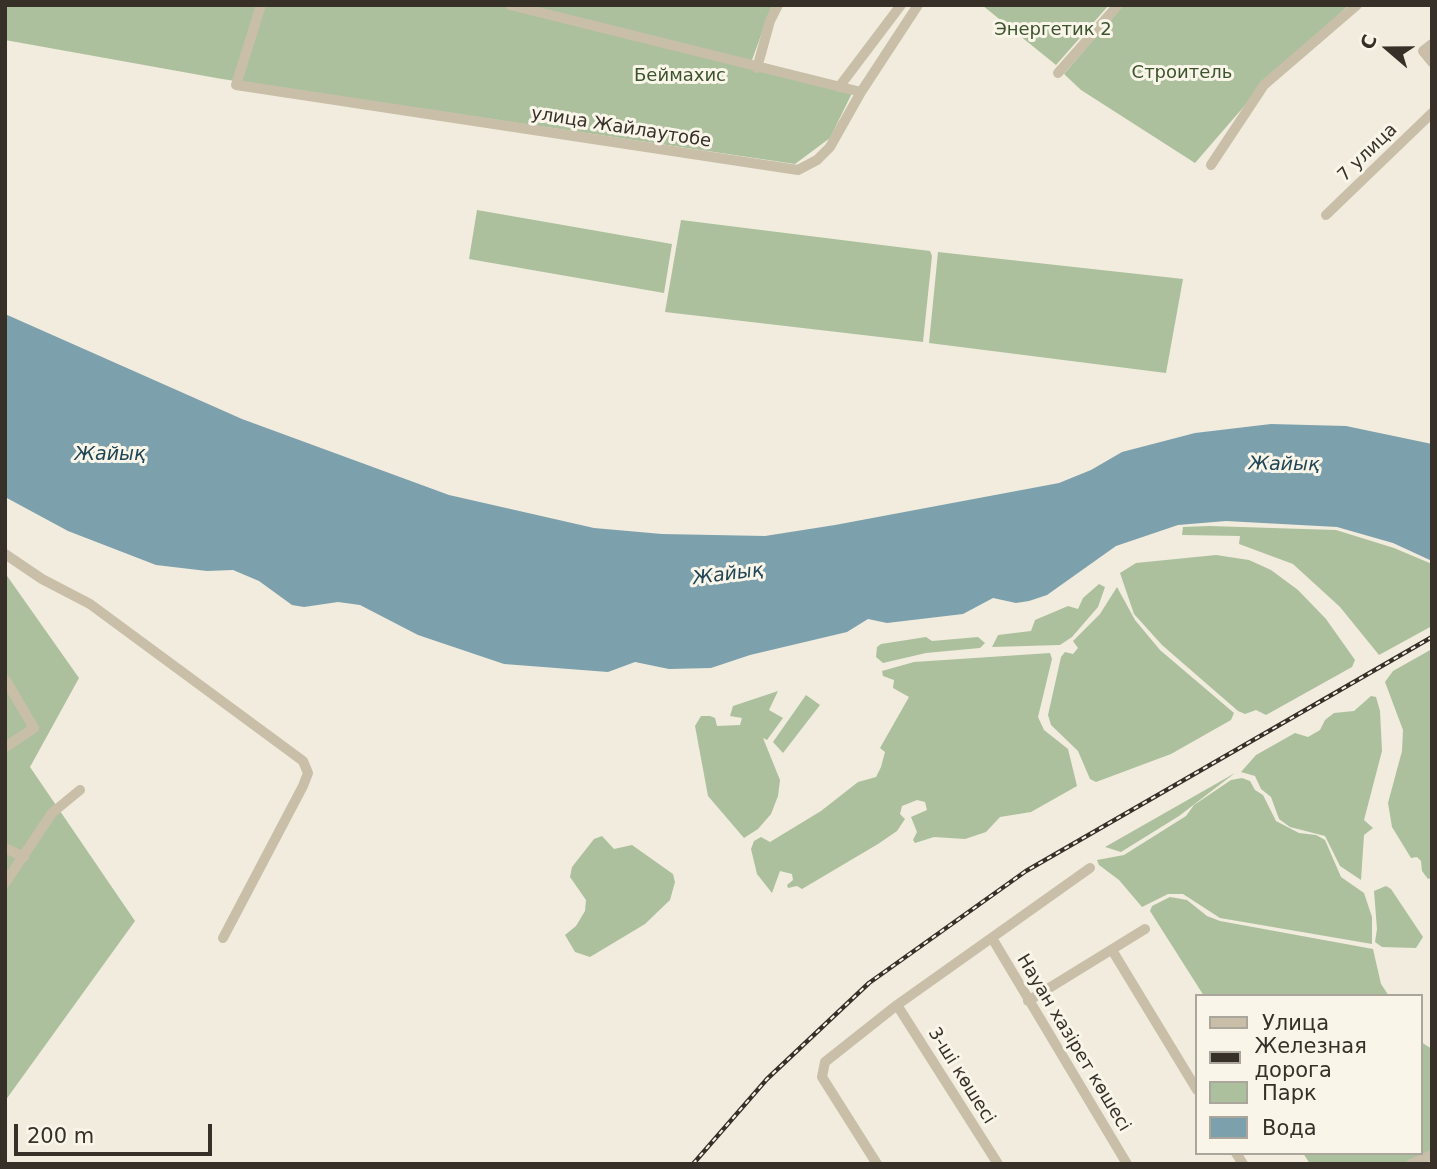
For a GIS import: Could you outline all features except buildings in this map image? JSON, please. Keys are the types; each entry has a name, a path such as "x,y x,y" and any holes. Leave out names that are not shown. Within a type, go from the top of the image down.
{"street":[{"name":"улица Жайлаутобе","path":"261,5 236,85 798,170 817,160 830,147 861,92 918,5"},
{"path":"510,5 861,92"},
{"path":"757,68 770,21 778,5"},
{"path":"839,87 901,5"},
{"path":"1059,73 1118,5"},
{"path":"1211,166 1264,85 1357,5"},
{"path":"1432,44 1423,51 1432,62"},
{"name":"7 улица","path":"1326,215 1431,115"},
{"path":"5,554 42,579 90,604 303,761 308,773 303,786 223,938"},
{"path":"5,679 34,728 7,746 5,744"},
{"path":"5,883 52,813 80,790"},
{"path":"5,848 24,857"},
{"path":"877,1164 822,1077 825,1062 897,1004 1090,868"},
{"path":"1028,1001 1144,929"},
{"name":"Науан хазірет көшесі","path":"992,938 1127,1164"},
{"path":"1112,950 1196,1088"},
{"name":"3-шi көшесі","path":"897,1004 998,1164"},
{"path":"1411,1164 1432,1155"}],"green space":[{"name":"Беймахис","path":"5,5 772,5 752,60 855,87 830,138 795,164 222,79 5,40"},
{"name":"Энергетик 2","path":"982,5 1109,5 1056,65"},
{"name":"Строитель","path":"1123,5 1349,5 1266,81 1195,163 1081,90 1064,74"},
{"path":"477,210 672,244 664,293 469,259"},
{"path":"681,220 930,251 932,256 923,342 665,312"},
{"path":"938,252 1183,279 1166,373 929,343"},
{"path":"1183,527 1336,530 1394,548 1432,564 1432,626 1379,655 1340,607 1293,564 1239,544 1240,536 1182,535"},
{"path":"1216,555 1249,560 1271,570 1298,590 1326,619 1355,660 1352,667 1266,715 1256,710 1245,714 1238,711 1162,645 1134,614 1120,573 1136,563"},
{"path":"5,573 79,678 30,767 135,921 5,1101"},
{"path":"1099,584 1105,587 1098,607 1072,637 1060,645 992,647 998,635 1031,631 1035,620 1068,606 1078,609 1083,598"},
{"path":"1117,587 1135,620 1160,650 1234,713 1231,720 1171,754 1096,782 1090,779 1078,751 1051,725 1048,715 1061,657 1065,652 1073,654 1078,648 1073,641 1100,614"},
{"path":"926,637 932,641 978,637 985,643 980,648 926,653 883,663 876,657 877,647 881,644"},
{"path":"1432,649 1432,878 1428,879 1422,871 1421,861 1417,857 1411,858 1392,827 1388,803 1402,751 1403,730 1385,682 1393,671"},
{"path":"1050,653 1052,659 1038,717 1044,730 1068,749 1077,786 1031,812 1000,817 986,832 965,839 934,837 915,843 913,840 917,832 911,817 927,810 925,802 917,800 902,806 900,814 905,819 897,831 878,844 802,889 797,886 788,888 787,885 793,880 792,874 780,871 772,893 757,874 751,849 754,841 761,837 770,842 821,811 858,782 876,777 881,767 885,752 880,748 909,697 893,688 894,680 883,676 882,671 914,662"},
{"path":"778,691 769,710 783,718 767,740 763,738 780,780 778,796 771,814 758,829 744,838 708,796 695,726 701,716 715,718 717,726 740,725 742,718 730,716 733,706"},
{"path":"806,695 820,705 783,753 773,742"},
{"path":"1371,696 1376,697 1380,711 1382,751 1364,820 1373,828 1364,835 1361,880 1340,866 1325,836 1290,827 1279,819 1271,797 1261,789 1255,776 1241,772 1256,755 1295,733 1308,737 1320,730 1325,720 1334,713 1354,711"},
{"path":"1235,773 1179,816 1121,852 1105,847"},
{"path":"1242,778 1250,781 1255,790 1263,795 1276,821 1299,833 1316,835 1325,840 1341,877 1364,893 1372,917 1372,944 1220,918 1183,894 1168,894 1142,907 1119,880 1099,865 1097,860 1124,855 1186,816 1194,805 1231,780"},
{"path":"602,836 614,849 632,845 673,874 675,882 670,900 645,924 590,957 575,952 565,935 576,926 585,911 586,900 570,877 572,867 594,839"},
{"path":"1386,886 1391,889 1423,937 1416,948 1382,947 1375,942 1377,929 1374,891"},
{"path":"1170,897 1187,900 1207,916 1220,921 1373,949 1381,984 1388,994 1203,994 1150,911 1152,906"},
{"path":"1423,1043 1432,1049 1432,1152 1402,1164 1310,1164 1304,1155 1423,1155"}],"water":[{"name":"Жайық","path":"5,314 242,419 449,495 594,528 662,534 765,536 835,525 1059,483 1091,470 1122,452 1195,433 1271,424 1346,426 1432,444 1432,561 1393,543 1337,527 1226,521 1178,525 1116,546 1047,595 1029,601 1016,603 993,598 963,614 887,623 868,619 847,632 750,655 711,668 669,669 635,662 608,672 504,664 418,635 360,605 338,602 304,607 292,605 259,581 233,570 207,571 156,565 68,531 5,497"}],"railway":[{"path":"693,1164 767,1079 869,983 1026,871 1432,637"}]}
